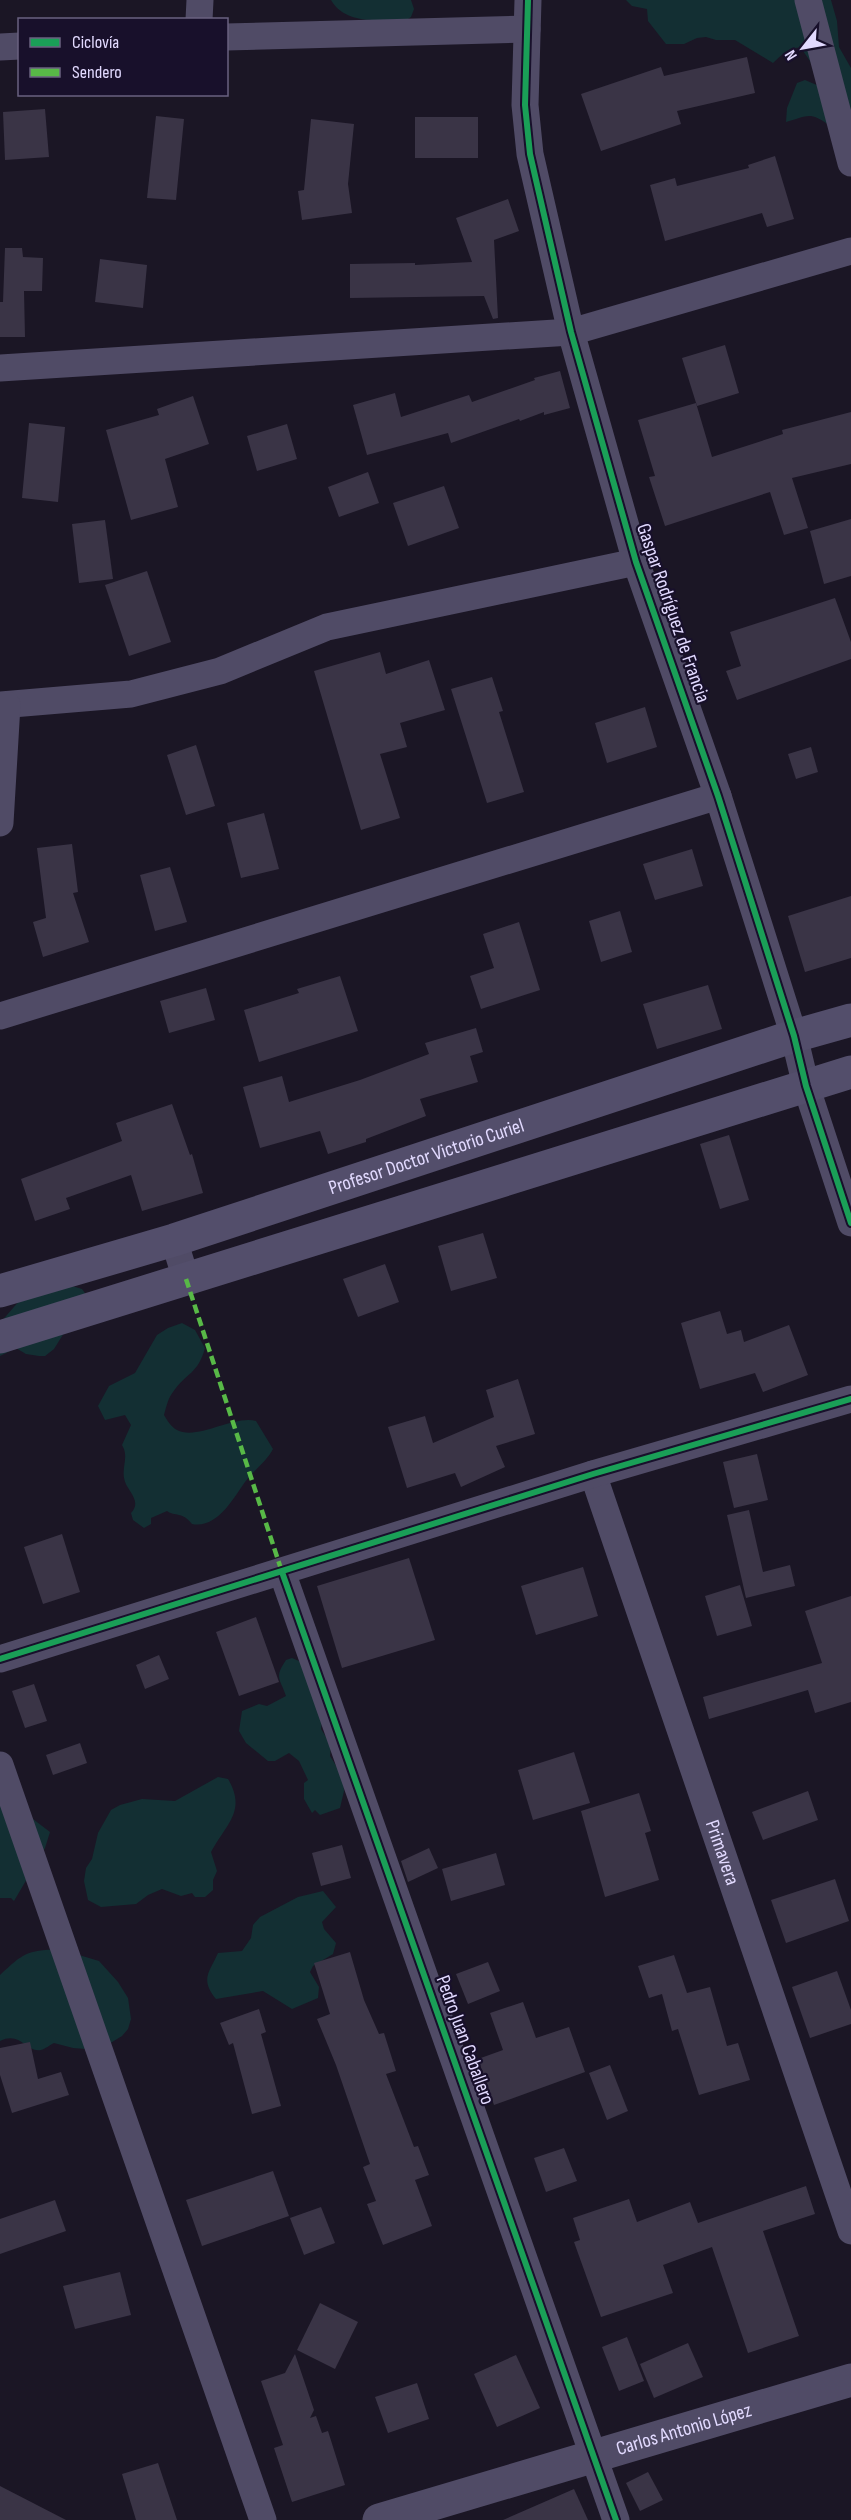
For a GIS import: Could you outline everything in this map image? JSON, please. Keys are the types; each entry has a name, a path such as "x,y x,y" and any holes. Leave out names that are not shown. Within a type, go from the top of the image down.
{"main road":[{"name":"Profesor Doctor Victorio Curiel","path":"0,1291 174,1240 794,1036 851,1020"},
{"path":"0,1337 851,1072"}],"street":[{"path":"199,18 200,0"},
{"name":"Gaspar Rodríguez de Francia","path":"528,0 525,105 530,154 571,332 636,562 718,796 794,1036 806,1086 851,1223"},
{"path":"808,0 851,163"},
{"path":"228,37 527,29"},
{"path":"0,47 18,46"},
{"path":"0,368 571,332 851,251"},
{"path":"0,824 4,705 131,694 220,671 327,627 636,562"},
{"path":"0,1016 718,796"},
{"path":"174,1240 186,1279"},
{"path":"0,1659 593,1474 851,1399"},
{"name":"Primavera","path":"593,1474 851,2231"},
{"name":"Pedro Juan Caballero","path":"282,1572 616,2520"},
{"path":"0,1765 263,2520"},
{"name":"Carlos Antonio López","path":"379,2520 851,2380"}],"green space":[{"path":"331,0 411,0 414,9 408,19 365,20 346,14"},
{"path":"626,0 831,0 837,21 839,47 851,68 851,118 829,125 812,116 786,122 787,108 797,83 805,80 819,86 821,77 801,48 789,50 773,63 735,40 716,40 706,37 684,44 666,44 648,21 647,9 632,6"},
{"path":"69,1285 82,1289 87,1296 54,1349 45,1356 39,1356 26,1354 16,1348 0,1356 0,1323 27,1292"},
{"path":"182,1323 195,1330 205,1348 199,1363 170,1397 164,1415 168,1421 175,1429 185,1433 237,1421 256,1421 273,1449 230,1504 209,1522 192,1524 185,1517 167,1511 151,1518 151,1524 144,1528 133,1520 131,1513 135,1500 124,1478 125,1453 122,1445 131,1425 125,1415 105,1420 98,1406 109,1386 135,1373 157,1335"},
{"path":"292,1658 299,1661 304,1668 322,1721 321,1729 331,1745 330,1756 343,1777 344,1791 340,1808 320,1815 315,1810 312,1813 304,1799 304,1783 308,1780 299,1761 289,1753 275,1761 268,1761 246,1743 239,1731 242,1711 259,1704 267,1706 286,1696 279,1675 286,1660"},
{"path":"218,1777 228,1779 233,1790 235,1809 211,1852 217,1871 213,1880 213,1890 205,1897 195,1897 192,1893 181,1896 162,1889 136,1904 101,1907 88,1900 84,1881 86,1868 92,1859 98,1833 111,1810 142,1799 175,1801"},
{"path":"0,1794 50,1832 45,1848 14,1901 11,1898 0,1898"},
{"path":"323,1891 336,1907 322,1922 324,1929 336,1943 333,1954 313,1966 310,1972 319,1987 318,1998 292,2009 263,1991 216,1999 207,1981 218,1953 242,1951 251,1938 253,1925 260,1917 298,1897"},
{"path":"59,1949 99,1961 118,1982 128,1998 131,2019 128,2029 122,2036 99,2050 73,2048 54,2043 36,2050 18,2040 0,2041 0,1975 15,1962 32,1952"}],"building":[{"path":"747,57 755,93 677,111 681,124 601,151 581,94 661,67 664,76"},
{"path":"45,109 49,157 5,160 3,112"},
{"path":"156,116 184,119 176,200 147,198"},
{"path":"415,117 478,117 478,158 415,158"},
{"path":"311,119 354,124 348,184 352,213 302,220 298,191 304,190"},
{"path":"775,156 794,219 767,227 762,213 665,241 650,185 675,178 677,186 749,168 748,165"},
{"path":"508,199 519,231 494,240 498,318 493,319 484,296 350,298 350,264 415,263 415,265 472,262 456,218"},
{"path":"5,248 22,248 23,257 43,258 42,291 24,291 25,337 0,337 0,302 3,302"},
{"path":"100,259 147,265 143,308 95,302"},
{"path":"725,345 739,393 697,406 682,358"},
{"path":"560,371 570,408 544,415 544,412 520,421 519,419 451,443 448,433 367,455 353,405 395,393 401,417 469,395 472,402 535,380 534,378"},
{"path":"193,396 209,444 165,459 178,507 131,520 106,430 159,415 157,409"},
{"path":"696,403 712,457 783,434 782,430 851,412 851,464 792,478 808,528 784,535 770,492 665,526 649,477 655,476 638,420"},
{"path":"29,423 65,427 58,502 22,498"},
{"path":"287,424 297,459 257,471 247,436"},
{"path":"368,472 379,503 339,517 328,487"},
{"path":"444,486 459,528 408,546 393,503"},
{"path":"851,519 851,576 824,584 810,531"},
{"path":"105,520 113,579 79,583 72,524"},
{"path":"147,571 171,642 129,656 105,585"},
{"path":"835,598 851,642 851,659 737,700 726,671 741,666 730,632"},
{"path":"380,652 386,674 429,660 445,710 400,723 407,747 380,754 400,818 361,830 314,671"},
{"path":"492,677 503,711 499,712 524,792 487,803 451,689"},
{"path":"645,707 657,747 607,763 595,723"},
{"path":"196,745 215,806 186,815 167,755"},
{"path":"811,747 818,772 796,779 788,754"},
{"path":"264,813 279,869 241,878 227,823"},
{"path":"72,844 78,892 73,893 89,942 43,957 33,922 46,918 37,848"},
{"path":"692,849 703,886 655,900 643,864"},
{"path":"170,867 187,922 155,931 140,875"},
{"path":"851,896 851,958 805,972 788,916"},
{"path":"620,911 632,952 601,962 589,921"},
{"path":"519,922 540,990 481,1009 470,976 494,968 483,934"},
{"path":"340,976 358,1031 259,1062 244,1010 299,993 297,989"},
{"path":"708,985 722,1029 657,1049 643,1004"},
{"path":"206,988 215,1020 169,1033 160,1001"},
{"path":"476,1028 483,1052 470,1056 478,1082 420,1099 426,1116 366,1139 366,1142 328,1154 320,1131 260,1148 243,1087 282,1076 289,1102 360,1080 429,1054 425,1043"},
{"path":"172,1104 190,1155 192,1154 203,1193 142,1211 131,1175 66,1198 70,1209 35,1221 21,1179 122,1141 116,1123"},
{"path":"729,1135 749,1200 720,1209 700,1144"},
{"path":"483,1233 497,1278 451,1291 438,1246"},
{"path":"385,1264 399,1302 358,1317 343,1279"},
{"path":"720,1311 727,1334 741,1330 744,1342 789,1325 808,1375 763,1392 755,1373 700,1389 681,1323"},
{"path":"518,1379 535,1434 496,1446 505,1467 461,1487 455,1473 407,1488 388,1427 425,1416 433,1443 494,1417 486,1390"},
{"path":"757,1454 768,1500 734,1508 723,1462"},
{"path":"749,1510 763,1572 790,1565 795,1586 746,1598 727,1515"},
{"path":"62,1534 80,1592 43,1604 24,1547"},
{"path":"409,1558 435,1640 342,1668 317,1586"},
{"path":"583,1567 598,1616 536,1635 521,1586"},
{"path":"740,1585 752,1626 717,1636 705,1596"},
{"path":"851,1596 851,1702 815,1713 808,1690 709,1719 703,1697 822,1663 805,1611"},
{"path":"256,1617 279,1682 239,1696 216,1632"},
{"path":"159,1655 169,1679 145,1689 136,1665"},
{"path":"34,1684 47,1721 25,1728 12,1691"},
{"path":"80,1743 87,1763 53,1775 46,1755"},
{"path":"574,1752 590,1803 533,1820 518,1770"},
{"path":"808,1791 818,1820 763,1840 752,1812"},
{"path":"639,1793 651,1831 645,1833 659,1880 605,1897 581,1811"},
{"path":"342,1845 351,1878 321,1886 312,1853"},
{"path":"429,1848 438,1868 408,1882 401,1861"},
{"path":"496,1853 505,1885 451,1901 442,1869"},
{"path":"835,1879 849,1921 786,1943 771,1900"},
{"path":"350,1952 364,2000 379,2034 384,2033 396,2071 386,2074 414,2147 418,2146 429,2175 415,2180 432,2226 383,2245 367,2204 376,2201 363,2167 370,2164 336,2065 317,2019 330,2014 314,1963"},
{"path":"674,1955 687,1993 710,1987 727,2046 738,2043 750,2080 699,2095 678,2029 672,2031 662,1994 649,1998 638,1966"},
{"path":"488,1962 500,1991 468,2004 456,1974"},
{"path":"837,1971 851,2010 851,2024 810,2038 792,1987"},
{"path":"523,2002 536,2038 569,2027 585,2072 494,2105 478,2059 503,2050 490,2013"},
{"path":"259,2009 266,2032 261,2034 281,2106 252,2114 233,2043 229,2045 220,2023"},
{"path":"30,2042 38,2079 61,2072 69,2095 12,2113 0,2075 0,2048"},
{"path":"610,2065 628,2111 607,2120 589,2073"},
{"path":"564,2148 577,2181 546,2192 534,2158"},
{"path":"273,2171 289,2216 202,2246 186,2200"},
{"path":"806,2186 815,2214 763,2231 799,2336 748,2353 712,2247 663,2265 673,2293 601,2317 574,2242 580,2240 573,2218 629,2199 637,2222 690,2202 698,2223"},
{"path":"55,2200 66,2231 0,2254 0,2219"},
{"path":"321,2207 335,2243 304,2255 290,2218"},
{"path":"120,2272 131,2315 75,2329 63,2286"},
{"path":"320,2303 358,2322 335,2369 297,2350"},
{"path":"627,2337 644,2381 619,2391 602,2347"},
{"path":"688,2343 703,2377 654,2398 640,2364"},
{"path":"295,2354 314,2410 310,2418 316,2416 322,2433 328,2431 345,2485 292,2502 274,2448 283,2445 261,2381 285,2373"},
{"path":"516,2355 540,2408 497,2427 474,2374"},
{"path":"417,2383 429,2419 388,2433 375,2397"},
{"path":"158,2463 177,2520 136,2520 122,2474"},
{"path":"648,2472 663,2500 640,2511 626,2483"},
{"path":"0,2486 66,2520 0,2520"},
{"path":"574,2489 588,2520 503,2520"}],"marked path":[{"path":"186,1279 282,1572"}],"cycle path":[{"path":"528,0 525,105 530,154 571,332 636,562 718,796 794,1036 806,1086 851,1223"},
{"path":"0,1659 593,1474 851,1399"},
{"path":"282,1572 616,2520"}]}
